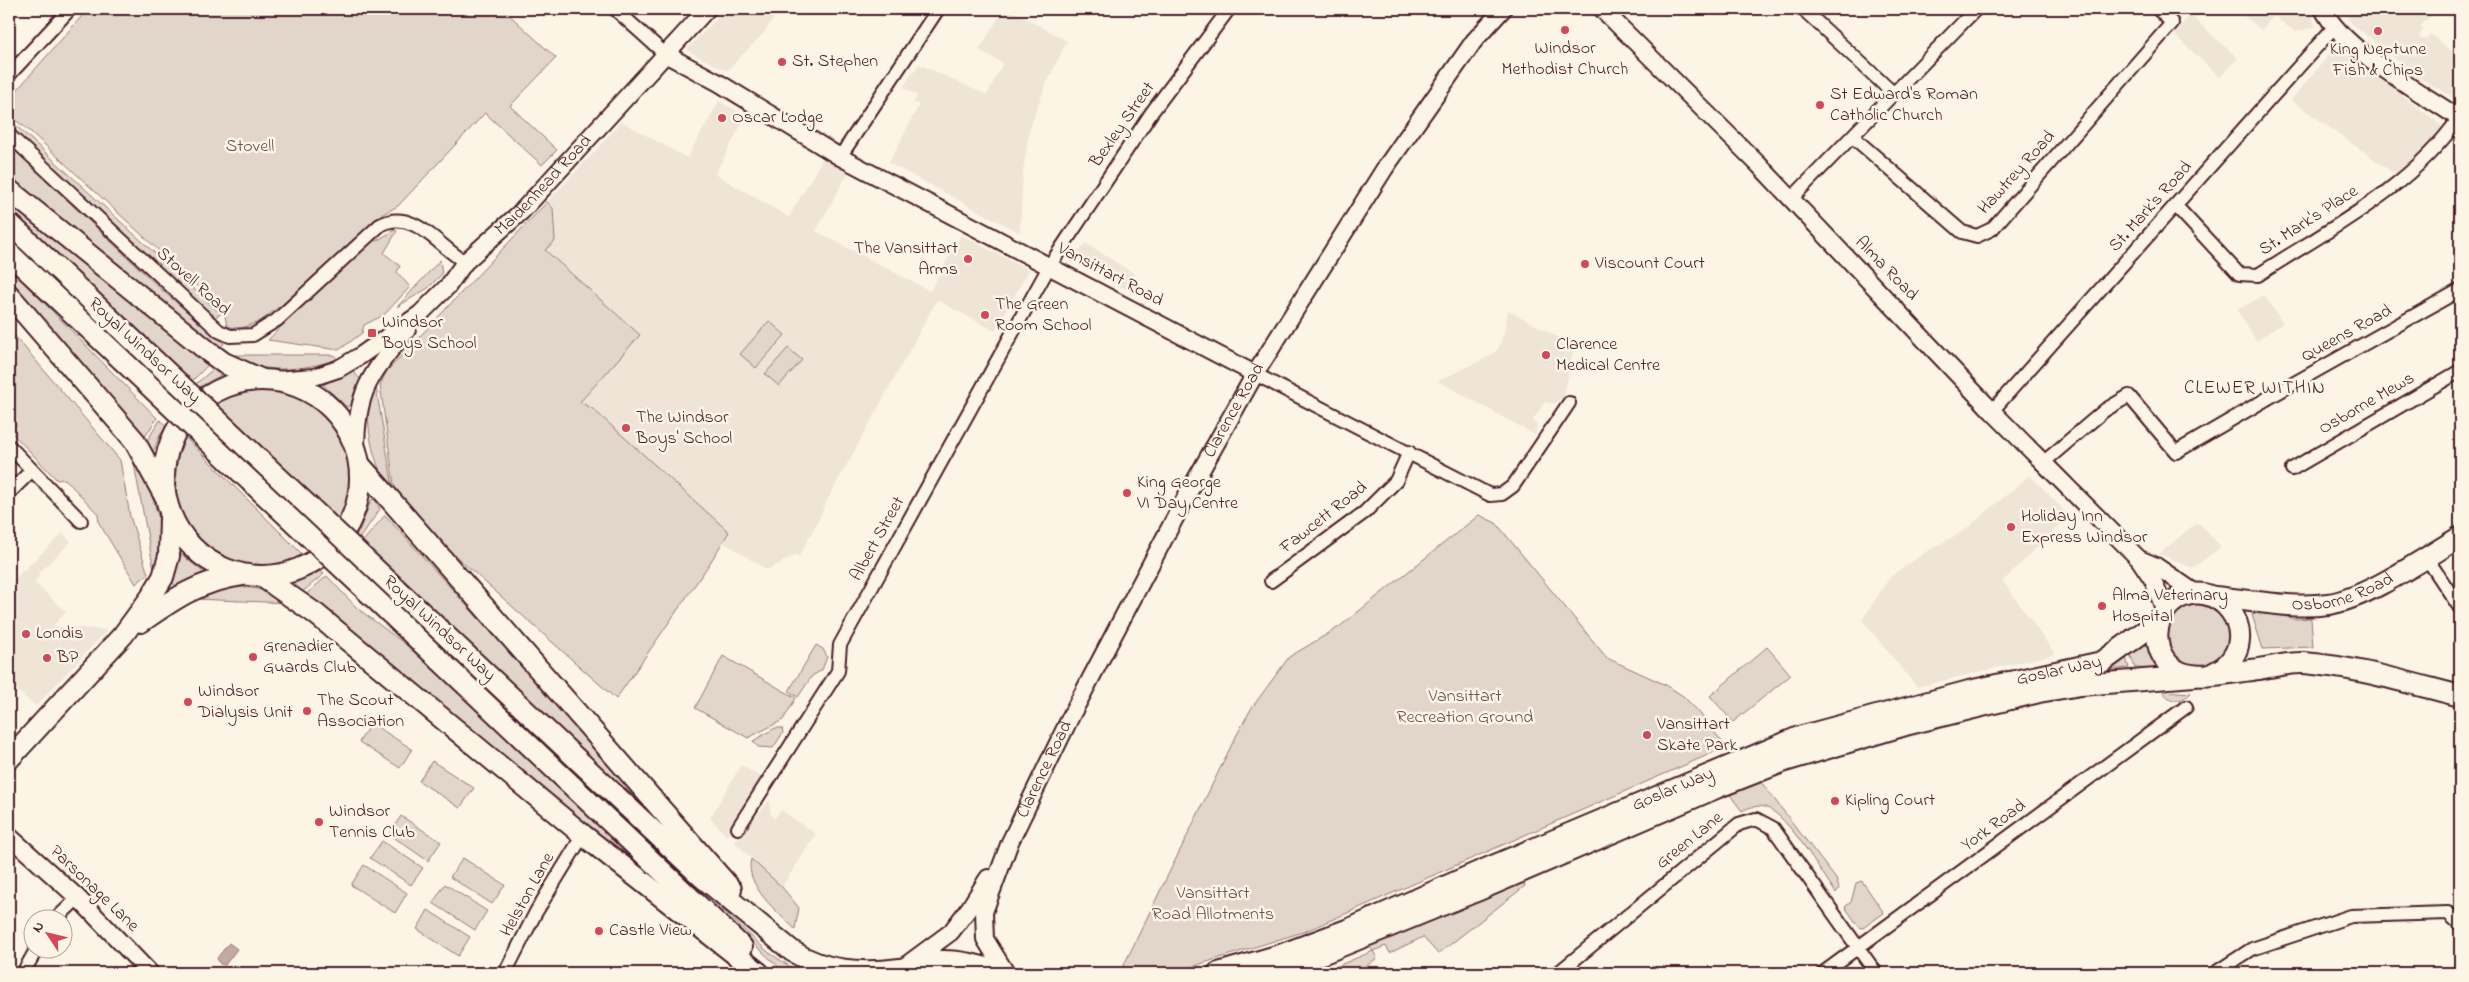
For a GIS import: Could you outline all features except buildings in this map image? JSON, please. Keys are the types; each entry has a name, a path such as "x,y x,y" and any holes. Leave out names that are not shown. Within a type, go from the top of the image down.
{"main road":[{"path":"9,190 209,352 242,372 306,390 327,404 345,425 358,458 360,484 354,511 338,540 323,554 309,564 281,574 253,575 216,580 190,589 123,635"},
{"name":"Royal Windsor Way","path":"9,223 702,877 766,932 799,956 823,966 856,971 904,972"},
{"name":"Royal Windsor Way","path":"9,253 680,886 768,973"},
{"path":"9,295 134,440 179,530 198,552 222,568 253,575 316,614 583,835 759,973"},
{"path":"9,759 123,635 151,597 167,566 171,546 164,475 168,449 186,417 203,399 220,389 239,382 269,380"},
{"path":"358,458 733,891 766,932"},
{"name":"Osborne Road","path":"2205,595 2295,605 2330,604 2366,591 2460,537"},
{"path":"2205,595 2226,604 2234,614 2239,628 2240,638 2236,652 2226,666 2202,675 2180,672 2170,666 2162,654 2157,632 2162,616 2175,601 2205,595"},
{"name":"Goslar Way","path":"1218,973 1280,955 1352,928 1474,874 1799,737 1969,690 2102,662 2162,616"},
{"name":"Goslar Way","path":"1275,973 1479,890 1716,788 1785,761 1909,724 2039,692 2081,685 2202,675 2302,663 2343,668 2460,696"},
{"path":"904,972 936,961 952,961 1004,973"}],"street":[{"path":"9,75 70,9"},
{"name":"Vansittart Road","path":"614,9 665,54 719,83 840,157 1490,495 1502,494 1513,486 1569,403"},
{"name":"Maidenhead Road","path":"358,458 358,414 367,383 420,314 448,286 465,262 522,211 708,9"},
{"path":"840,157 938,9"},
{"name":"Bexley Street","path":"1050,265 1152,112 1230,9"},
{"name":"Clarence Road","path":"1004,973 985,938 982,918 1010,842 1072,714 1159,549 1255,374 1385,168 1474,42 1503,9"},
{"name":"Alma Road","path":"1602,9 1791,199 1992,410 2139,559 2153,580 2162,616"},
{"path":"1803,9 1894,94"},
{"path":"1791,199 1976,9"},
{"name":"Hawtrey Road","path":"1853,137 1962,232 1977,236 1992,229 2172,23 2158,9"},
{"path":"2323,9 2335,26 2377,63 2460,118"},
{"name":"St. Mark's Road","path":"1992,410 2335,26"},
{"name":"St. Mark's Place","path":"2175,205 2238,274 2258,276 2398,184 2441,142 2460,118"},
{"name":"Stovell Road","path":"9,135 219,331 230,336 253,335 277,320 380,225 390,220 409,222 419,226 450,254 465,262"},
{"name":"Albert Street","path":"738,828 838,671 840,645 1050,265"},
{"name":"Queens Road","path":"2044,462 2105,410 2129,396 2176,452 2460,290"},
{"name":"Maidenhead Road","path":"269,380 314,377 338,369 420,314"},
{"name":"Osborne Mews","path":"2292,468 2460,371"},
{"path":"9,446 81,521"},
{"name":"Fawcett Road","path":"1270,581 1365,512 1396,482 1409,452"},
{"path":"9,493 32,470"},
{"path":"2426,557 2460,608"},
{"name":"Alma Road","path":"2139,559 2156,566 2205,595"},
{"name":"York Road","path":"1823,973 2186,706"},
{"name":"Green Lane","path":"1558,973 1739,824 1756,819 1773,828 1858,948"},
{"name":"Helston Lane","path":"505,973 536,912 583,835"},
{"name":"Parsonage Lane","path":"9,836 78,898 150,973"},
{"name":"Clarence Road","path":"904,972 960,921 1010,842"},
{"path":"65,910 78,898"},
{"path":"2215,973 2252,949 2350,916 2448,913 2460,924"},
{"path":"1858,948 1876,973"},
{"path":"23,973 30,960"}],"shaded area":[{"path":"726,9 780,9 763,34 727,71 688,51 688,48"},
{"path":"1004,9 1009,9 1067,41 1046,84 1030,128 1023,171 1020,233 889,163 919,105 913,102 917,96 903,87 919,64 987,95 1003,63 979,50"},
{"path":"2236,9 2307,9 2312,14 2315,27 2295,32 2274,16 2261,30"},
{"path":"2344,9 2436,9 2420,27 2423,30 2419,37 2424,40 2430,34 2460,57 2460,101 2403,69 2404,66 2351,23"},
{"path":"2190,15 2238,58 2220,77 2173,34"},
{"path":"2337,45 2441,125 2442,129 2399,177 2291,100"},
{"name":"The Windsor Boys' School","path":"719,101 746,116 715,174 789,217 823,158 849,171 816,231 930,291 961,235 1029,270 995,331 937,300 822,510 799,557 796,555 767,570 723,542 616,699 450,551 380,385 387,371 600,146 621,121 687,158"},
{"path":"1085,243 1135,274 1126,289 1071,259 1077,249 1080,251"},
{"path":"2264,295 2283,323 2256,341 2237,310"},
{"path":"1508,310 1574,346 1564,397 1553,404 1545,402 1533,420 1537,425 1535,435 1438,381 1490,356 1498,349 1505,330"},
{"path":"2030,475 2069,516 2003,581 2055,654 1917,687 1862,620 1890,577 1926,552 1965,530"},
{"path":"2196,523 2200,524 2221,547 2193,568 2159,554"},
{"path":"63,533 71,542 38,574 40,576 34,582 66,612 53,626 107,630 36,706 9,684 9,584"},
{"path":"741,765 761,777 727,836 710,818"},
{"path":"770,800 770,812 774,819 781,810 816,834 782,887 773,881 734,841"},
{"path":"229,943 237,949 225,965 220,964 217,958"}],"green space":[{"name":"Stovell","path":"88,9 503,9 556,58 510,106 557,150 542,165 485,113 398,206 381,215 283,304 259,322 239,329 227,326 224,311 32,133 13,118 12,106 17,90"},
{"path":"9,119 221,314 213,318 137,251 9,129"},
{"path":"9,145 164,292 224,343 220,350 9,178"},
{"path":"9,198 211,362 188,385 9,213"},
{"path":"547,202 553,208 555,241 545,250 640,335 580,402 593,409 729,532 708,566 616,699 450,551 395,492 380,385 387,371"},
{"path":"395,230 397,231 384,253 400,266 397,272 410,287 384,315 364,325 362,333 339,350 268,340 333,274 372,238 376,241"},
{"path":"440,260 442,274 428,288 397,307"},
{"path":"9,267 157,418 141,443 9,286"},
{"path":"769,321 785,335 756,368 740,354"},
{"path":"9,329 120,460 130,516 148,574 136,584 99,523 98,514 65,479 57,480 12,433 16,425 9,415"},
{"path":"788,348 802,360 779,386 765,374"},
{"path":"232,355 334,355 337,359 297,368 270,369 244,363 231,358"},
{"path":"216,367 223,374 196,389 192,387"},
{"path":"351,369 361,380 354,393 351,405 347,407 323,385"},
{"path":"372,386 376,387 393,488 389,491 378,466 371,440 368,414"},
{"path":"250,391 277,392 303,399 318,409 331,422 341,437 348,455 351,473 351,492 347,509 338,525 213,407 224,399"},
{"path":"160,420 167,426 160,435 151,457 143,447"},
{"path":"185,437 305,557 287,563 268,566 249,565 231,560 214,552 199,540 187,525 179,508 175,489 177,463"},
{"path":"133,459 146,476 163,532 157,571 154,570"},
{"path":"375,499 380,509 357,542 354,538 360,529 371,500"},
{"path":"385,515 699,863 360,545"},
{"name":"Vansittart Recreation Ground","path":"1479,515 1496,523 1607,658 1666,685 1683,696 1698,711 1726,747 1306,931 1191,967 1164,973 1120,973 1234,740 1251,709 1289,657 1339,627"},
{"path":"181,554 203,572 202,575 177,586 169,581 177,556"},
{"path":"320,571 324,574 301,593 293,585 296,583"},
{"path":"327,576 357,608 405,644 450,684 673,891 671,894 304,596"},
{"path":"227,587 259,589 274,594 288,603 195,599 194,595"},
{"path":"2206,598 2235,627 2225,658 2211,665 2193,667 2176,657 2170,648 2166,628 2168,619 2174,610 2184,604"},
{"path":"2259,610 2295,619 2311,618 2313,647 2263,649 2252,615 2254,611"},
{"path":"2149,638 2160,666 2158,669 2135,668 2129,650"},
{"path":"816,645 823,649 827,657 822,670 812,676 798,697 789,691"},
{"path":"1767,647 1791,675 1733,722 1710,696"},
{"path":"2125,654 2129,668 2071,673"},
{"path":"723,656 796,698 783,720 748,738 695,708"},
{"path":"2163,691 2191,693 2180,700 2173,700"},
{"path":"371,723 412,749 400,768 359,742"},
{"path":"775,728 782,728 783,733 773,748 758,747 753,741"},
{"path":"432,761 474,788 460,808 419,781"},
{"path":"1761,782 1836,879 1839,888 1836,893 1804,845 1784,821 1765,807 1747,808 1742,811 1730,795"},
{"path":"614,808 768,952 800,973 785,973 612,812"},
{"path":"401,816 441,842 428,861 389,834"},
{"path":"382,841 423,868 411,885 370,858"},
{"path":"463,858 505,885 492,904 450,877"},
{"path":"751,859 782,887 799,908 795,929 772,907 757,888 750,869"},
{"path":"364,865 407,893 395,913 351,885"},
{"path":"1523,880 1525,886 1438,954 1423,937 1390,953 1386,946 1373,951 1369,946"},
{"path":"1862,881 1884,913 1863,928 1859,927 1845,907 1851,902 1856,883"},
{"path":"445,884 487,911 475,930 433,903"},
{"path":"428,910 470,937 458,956 417,929"},
{"path":"1373,951 1377,958 1358,973 1321,973"}],"place":[{"name":"Windsor Methodist Church","path":"1565,30"},
{"name":"King Neptune Fish & Chips","path":"2378,31"},
{"name":"St. Stephen","path":"782,62"},
{"name":"St Edward's Roman Catholic Church","path":"1820,105"},
{"name":"Oscar Lodge","path":"722,118"},
{"name":"The Vansittart Arms","path":"968,259"},
{"name":"Viscount Court","path":"1585,264"},
{"name":"The Green Room School","path":"985,315"},
{"name":"Windsor Boys School","path":"372,333"},
{"name":"Clarence Medical Centre","path":"1546,355"},
{"name":"The Windsor Boys' School","path":"626,428"},
{"name":"King George VI Day Centre","path":"1127,493"},
{"name":"Holiday Inn Express Windsor","path":"2011,527"},
{"name":"Alma Veterinary Hospital","path":"2102,606"},
{"name":"Londis","path":"26,634"},
{"name":"Grenadier Guards Club","path":"253,657"},
{"name":"BP","path":"47,658"},
{"name":"Windsor Dialysis Unit","path":"188,702"},
{"name":"The Scout Association","path":"307,711"},
{"name":"Vansittart Skate Park","path":"1647,735"},
{"name":"Kipling Court","path":"1835,801"},
{"name":"Windsor Tennis Club","path":"319,822"},
{"name":"Castle View","path":"599,931"}],"district":[{"name":"CLEWER WITHIN","path":"2255,388"}],"park label":[{"name":"Vansittart Road Allotments","path":"1213,904"}]}
